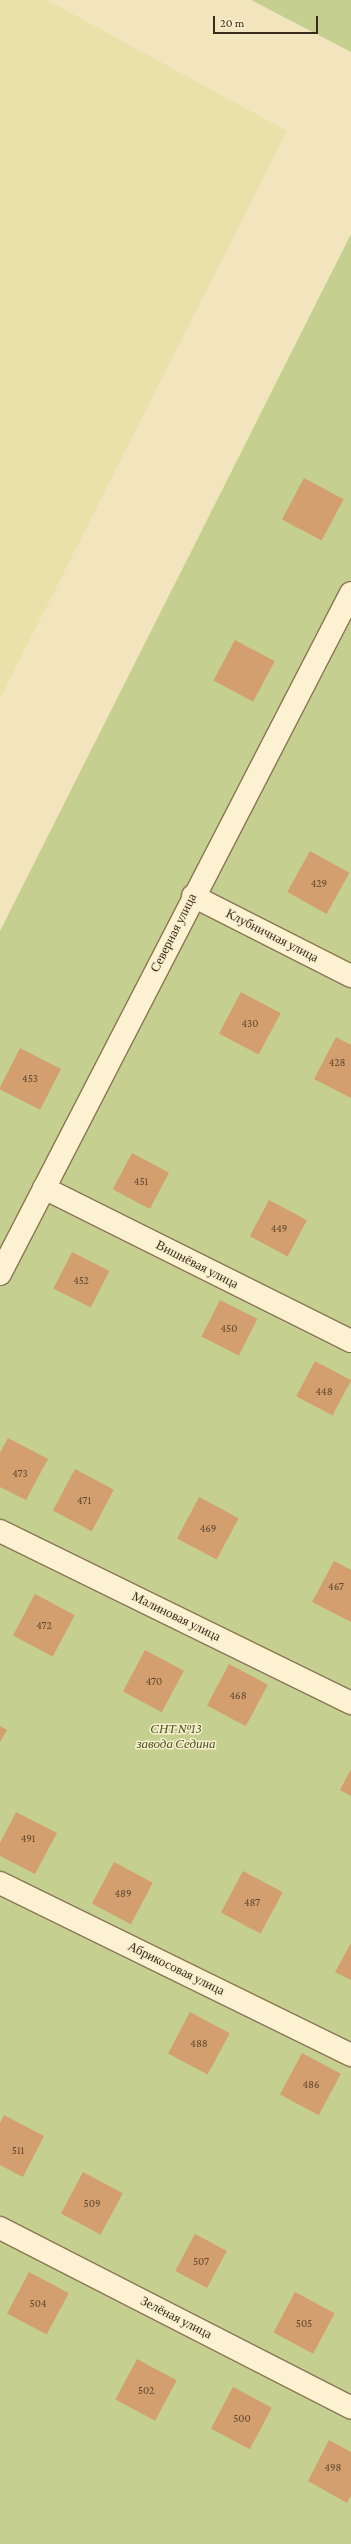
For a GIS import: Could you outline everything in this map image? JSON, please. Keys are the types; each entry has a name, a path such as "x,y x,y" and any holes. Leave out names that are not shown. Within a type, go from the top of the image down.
{"street":[{"name":"Северная улица","path":"0,1274 193,896 345,618 351,593"},
{"name":"Клубничная улица","path":"193,896 351,976"},
{"name":"Вишнёвая улица","path":"44,1188 351,1341"},
{"name":"Малиновая улица","path":"0,1531 351,1703"},
{"name":"Абрикосовая улица","path":"0,1883 351,2054"},
{"name":"Зелёная улица","path":"0,2228 351,2408"}],"shaded area":[{"path":"0,0 47,0 287,131 0,699"}],"green space":[{"path":"251,0 351,0 351,52"},
{"name":"СНТ №13 завода Седина","path":"351,234 351,2544 0,2544 0,931"}],"building":[{"path":"304,478 344,499 322,541 282,519"},
{"path":"235,640 275,661 253,702 213,681"},
{"path":"310,851 349,873 327,914 287,892"},
{"path":"241,992 281,1013 259,1055 219,1033"},
{"path":"336,1037 351,1045 351,1098 314,1079"},
{"path":"20,1048 61,1069 40,1110 0,1089"},
{"path":"132,1153 169,1173 150,1209 113,1189"},
{"path":"269,1200 307,1220 288,1256 250,1236"},
{"path":"72,1252 109,1271 91,1308 53,1289"},
{"path":"220,1300 257,1319 239,1356 201,1337"},
{"path":"315,1361 351,1380 332,1416 296,1396"},
{"path":"8,1438 48,1459 26,1500 0,1487 0,1453"},
{"path":"75,1469 114,1490 92,1531 53,1510"},
{"path":"199,1497 239,1518 217,1560 177,1538"},
{"path":"334,1561 351,1570 351,1622 312,1602"},
{"path":"35,1594 75,1615 53,1657 13,1635"},
{"path":"145,1650 184,1671 162,1712 123,1691"},
{"path":"229,1664 268,1685 246,1726 207,1705"},
{"path":"0,1726 7,1730 0,1742"},
{"path":"351,1769 351,1796 340,1790"},
{"path":"16,1812 57,1833 35,1874 0,1856 0,1843"},
{"path":"114,1862 153,1883 131,1924 92,1903"},
{"path":"243,1871 283,1892 261,1934 221,1912"},
{"path":"351,1943 351,1980 335,1972"},
{"path":"190,2012 230,2033 208,2075 168,2053"},
{"path":"302,2053 341,2074 319,2115 280,2094"},
{"path":"4,2115 44,2136 23,2177 0,2165 0,2123"},
{"path":"83,2172 123,2193 101,2235 61,2213"},
{"path":"195,2234 227,2251 207,2288 175,2271"},
{"path":"29,2272 69,2293 47,2335 7,2313"},
{"path":"295,2292 335,2313 313,2354 273,2333"},
{"path":"137,2359 177,2380 155,2421 115,2400"},
{"path":"233,2387 272,2408 250,2449 211,2428"},
{"path":"329,2440 351,2452 351,2495 347,2503 308,2481"}]}
